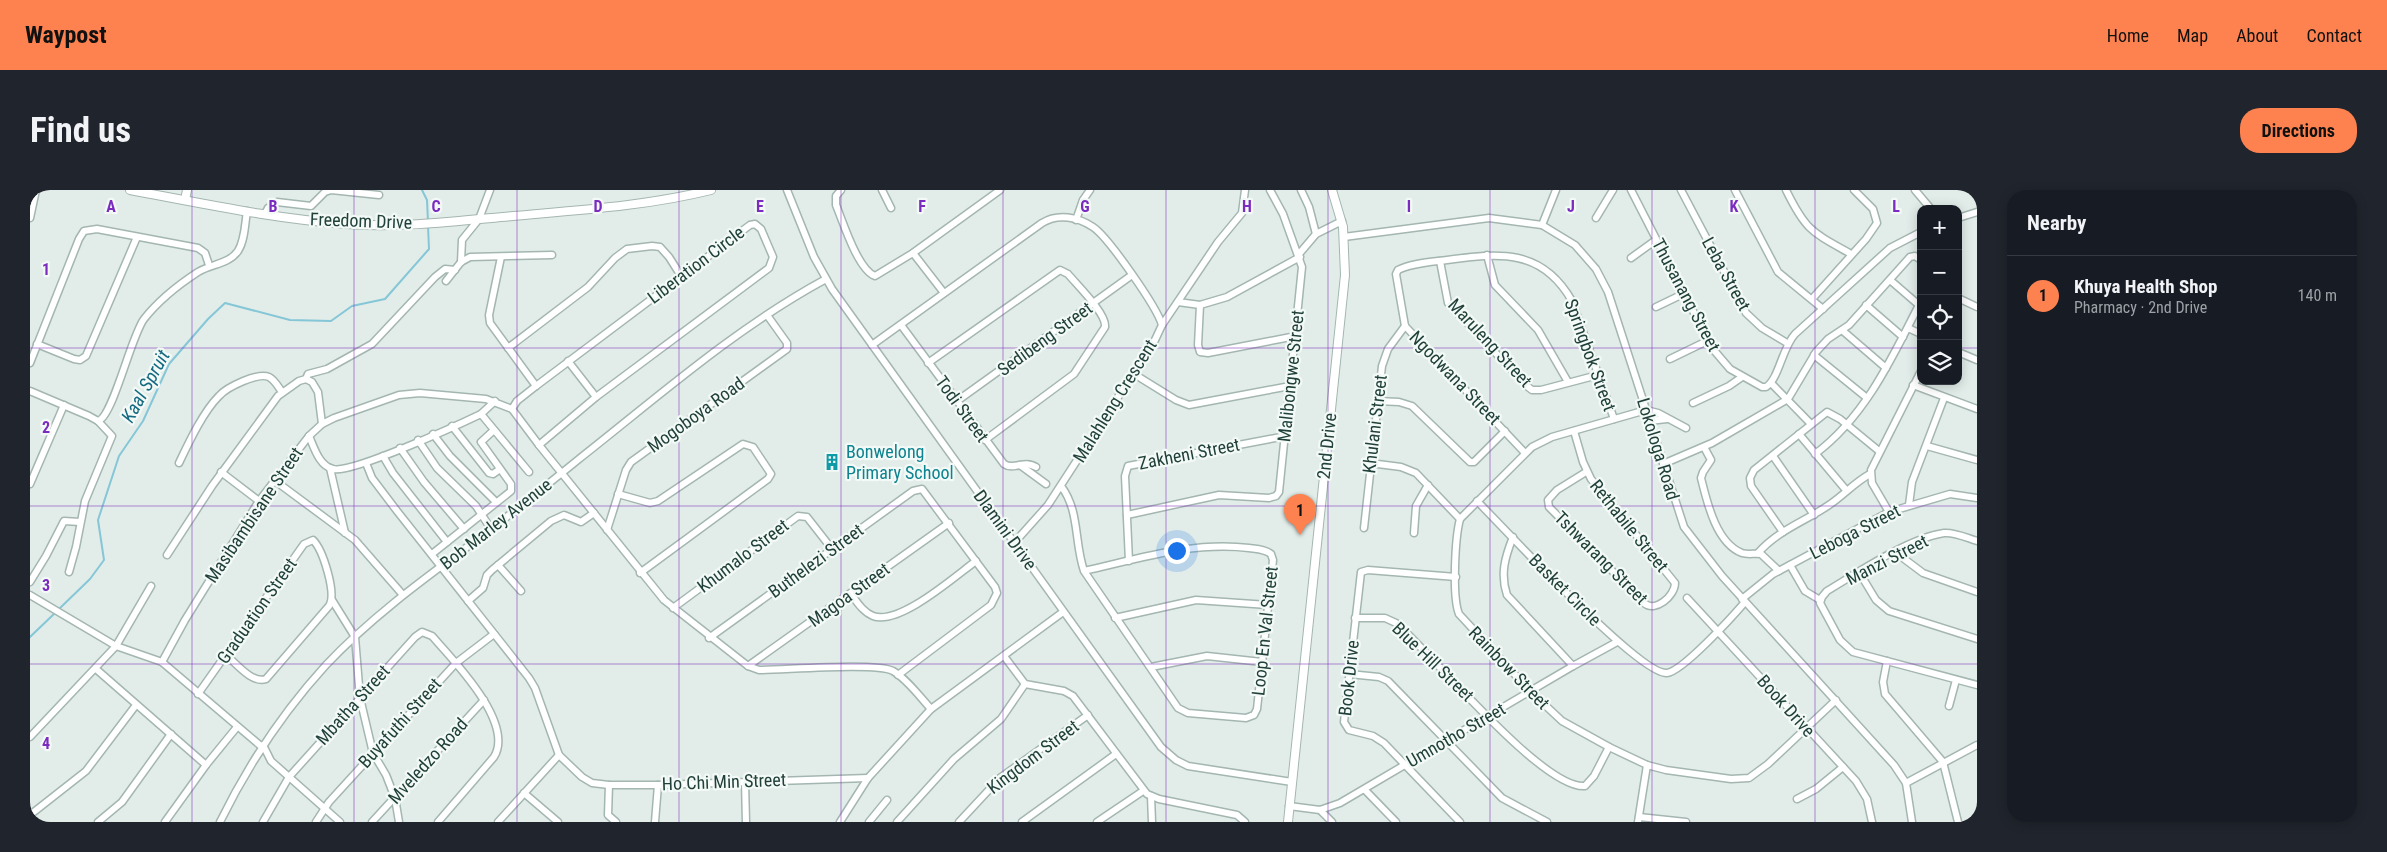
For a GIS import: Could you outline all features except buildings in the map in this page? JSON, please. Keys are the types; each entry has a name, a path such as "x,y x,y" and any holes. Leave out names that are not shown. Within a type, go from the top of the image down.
{"street":[{"path":"30,218 36,190"},
{"name":"Freedom Drive","path":"130,190 265,214 346,224 448,222 625,206 711,190"},
{"path":"185,200 187,190"},
{"path":"265,214 268,208 277,202 310,206 325,192 331,190 379,195"},
{"path":"461,262 462,240 479,219 490,190"},
{"name":"Dlamini Drive","path":"787,190 814,257 826,279 1158,742 1170,755 1193,767 1292,782"},
{"path":"841,190 836,196 836,205 856,251 869,273 875,276 880,275 1000,190"},
{"path":"882,190 891,208"},
{"path":"1162,325 1218,242 1242,213 1245,190"},
{"path":"1270,190 1280,206 1291,240 1299,255"},
{"path":"1301,190 1309,207 1316,234"},
{"name":"2nd Drive","path":"1288,822 1345,275 1342,221 1332,190"},
{"path":"1542,225 1556,190"},
{"path":"1596,218 1613,190"},
{"name":"Thusanang Street","path":"1631,190 1683,294 1720,360 1742,377 1758,385 1766,387 1771,383"},
{"name":"Leba Street","path":"1681,190 1746,313 1762,328 1787,343"},
{"path":"1735,190 1778,272 1823,309"},
{"path":"1786,190 1806,225 1813,232 1851,254"},
{"path":"1812,299 1877,223 1872,209 1854,190"},
{"path":"1915,190 1927,205"},
{"path":"1076,220 1088,191"},
{"path":"98,421 103,418 112,399 142,323 166,295 209,266 230,260 239,250 247,211"},
{"path":"1962,217 1977,212"},
{"name":"Malahleng Crescent","path":"872,345 1046,220 1059,217 1076,220 1098,232 1132,275 1154,306 1162,325 1134,374 1061,486 1043,512 1015,542"},
{"name":"Lokologa Road","path":"1344,236 1489,218 1542,225 1575,245 1604,280 1684,527 1744,600 1887,757 1906,783 1912,822"},
{"path":"1178,302 1200,305 1227,297 1299,255 1316,234 1342,221"},
{"name":"Liberation Circle","path":"512,409 517,401 568,361 752,223 760,227 773,256 769,268 596,397 539,445"},
{"path":"30,363 79,239 84,231 97,229 200,248 205,254 209,266"},
{"path":"1811,424 1771,383 1787,343 1890,248 1917,234"},
{"path":"37,344 74,359 80,360 86,356 137,237"},
{"path":"1631,258 1656,240"},
{"path":"508,348 588,287 615,258 627,249 660,247 681,276"},
{"path":"913,252 944,293"},
{"path":"446,280 461,262 470,257 552,255"},
{"name":"Malibongwe Street","path":"1126,515 1219,495 1269,498 1278,494 1286,436 1302,273 1299,255"},
{"path":"1487,255 1495,285 1538,330 1568,382"},
{"name":"Springbok Street","path":"1400,268 1487,255 1505,255 1524,258 1548,271 1560,282 1572,300 1614,419"},
{"path":"1663,464 1704,446 1788,399 1814,355 1828,339 1843,331 1912,256 1917,258"},
{"path":"501,257 489,320 536,386"},
{"name":"Maruleng Street","path":"1440,261 1448,303 1528,387 1536,391 1598,375"},
{"name":"Ngodwana Street","path":"1400,268 1396,274 1405,326 1525,453"},
{"path":"167,555 221,472 282,392 306,379 308,374 327,369 372,344 435,276 445,269 455,270"},
{"path":"928,363 1060,270 1068,274 1104,317 1105,327 1078,369 985,440"},
{"name":"Sedibeng Street","path":"957,401 1132,275"},
{"name":"Bob Marley Avenue","path":"220,822 262,746 308,686 355,637 403,595 491,529 690,371 767,315 826,279"},
{"path":"1890,280 1917,301"},
{"path":"1656,308 1683,294"},
{"path":"1962,300 1977,307"},
{"path":"1200,305 1198,345 1199,350 1205,354 1296,336"},
{"path":"1866,305 1903,337"},
{"path":"1816,454 1847,425 1867,398 1886,368 1917,309"},
{"name":"Mogoboya Road","path":"607,530 626,468 631,462 787,350 786,341 767,315"},
{"name":"Todi Street","path":"902,325 928,363 1006,466 1028,463 1036,467"},
{"name":"Khulani Street","path":"1364,528 1377,401 1384,357 1405,326"},
{"path":"1908,328 1917,332"},
{"path":"1843,331 1886,368"},
{"path":"1670,359 1708,341"},
{"path":"1962,354 1977,360"},
{"path":"1814,355 1867,398"},
{"path":"568,361 596,397"},
{"path":"1134,374 1176,400 1188,405 1290,386"},
{"path":"179,463 197,429 222,394 246,380 265,376 271,378 282,392"},
{"path":"1693,403 1729,386 1742,377"},
{"path":"1889,512 1872,483 1870,474 1879,451 1917,378"},
{"path":"306,379 317,388 322,424"},
{"path":"1913,385 1977,409"},
{"path":"30,391 89,416 98,421 111,433 112,438 88,494 69,572"},
{"name":"Masibambisane Street","path":"162,662 185,620 259,501 308,436 322,424 386,399 408,393 464,396 495,402 512,409"},
{"path":"1909,505 1912,482 1944,398"},
{"path":"1377,401 1399,402 1412,406 1470,462 1474,462 1506,432"},
{"path":"308,436 322,462 330,468 344,469 366,463 481,414 495,402"},
{"path":"30,484 64,405"},
{"path":"512,409 640,573 664,600 748,666 768,670 879,667 898,675 931,709"},
{"path":"1370,463 1410,470 1428,485 1460,519 1525,453 1542,441 1646,410 1658,413 1686,428"},
{"path":"1783,532 1749,481 1754,470 1824,413 1829,412 1879,451"},
{"path":"481,414 529,472"},
{"path":"1649,421 1668,419"},
{"path":"452,426 489,473 493,474 500,469"},
{"path":"432,554 505,496 512,488 481,442 494,430"},
{"name":"Rethabile Street","path":"1574,431 1586,472 1673,580 1675,586 1673,591"},
{"path":"433,434 447,453 496,502"},
{"path":"1800,434 1846,490"},
{"name":"Zakheni Street","path":"1129,561 1125,476 1126,470 1131,464 1286,436"},
{"path":"418,440 437,468 476,506 491,529"},
{"path":"618,494 650,503 658,501 743,444 753,447 771,474 768,479 735,505 640,573"},
{"path":"1704,446 1711,462 1702,472 1701,478 1718,528 1728,542 1739,552 1747,554 1758,553 1765,556 1779,571"},
{"path":"1926,446 1977,460"},
{"path":"400,448 424,482 464,529"},
{"path":"383,456 390,469 447,542"},
{"path":"1773,456 1814,515"},
{"name":"Ho Chi Min Street","path":"366,463 377,485 535,688 559,755 587,780 609,785 868,778"},
{"path":"1020,464 1046,484"},
{"path":"330,468 345,533"},
{"path":"221,472 259,501"},
{"name":"Tshwarang Street","path":"1586,472 1552,494 1548,500 1549,507 1647,606 1655,607 1673,591"},
{"path":"1758,553 1783,532 1814,515 1870,474"},
{"path":"274,480 364,549 403,595"},
{"path":"1414,533 1416,506 1428,485"},
{"name":"Loop En Val Street","path":"1061,486 1069,499 1074,514 1080,557 1084,571 1115,618 1182,711 1246,718 1254,715 1257,709 1273,560 1271,554 1265,550 1231,546 1203,546 1084,571"},
{"name":"Buthelezi Street","path":"710,638 913,490 924,490 948,523"},
{"name":"Leboga Street","path":"1718,631 1744,600 1779,571 1889,512 1950,494 1977,498"},
{"name":"Basket Circle","path":"1477,501 1617,642 1658,671 1669,673 1680,666 1718,631"},
{"path":"468,601 483,588 487,575 498,564 556,518 564,515 581,522 594,513"},
{"name":"Khumalo Street","path":"673,608 798,516 807,517 832,549"},
{"name":"Rainbow Street","path":"1460,519 1456,577 1456,601 1459,614 1530,691 1562,721 1609,748 1647,765 1681,773 1740,780 1759,772 1836,700"},
{"path":"30,582 64,521 80,522"},
{"path":"898,675 994,601 997,590 948,523"},
{"name":"Magoa Street","path":"748,666 948,523"},
{"name":"Manzi Street","path":"1820,600 1827,591 1895,552 1944,533 1977,541"},
{"name":"Basket Circle","path":"1513,537 1504,563 1504,586 1507,595 1572,666"},
{"name":"Graduation Street","path":"198,694 304,544 311,540 319,548 332,589 332,600"},
{"path":"1895,552 1923,573 1977,592"},
{"path":"851,594 867,613 880,618 886,618 911,607 976,562"},
{"path":"498,564 521,591"},
{"path":"1790,565 1805,591 1820,600 1821,607 1846,647 1860,655 1977,685"},
{"name":"Book Drive","path":"1456,577 1362,571 1359,578 1354,618 1344,726 1353,732 1379,739 1460,822"},
{"path":"1859,572 1876,600 1889,611 1977,639"},
{"path":"30,737 116,646 150,586"},
{"path":"30,595 116,646 162,662 236,727 262,746 268,759 340,822"},
{"name":"Book Drive","path":"1687,598 1863,790 1870,808 1872,822"},
{"path":"226,655 254,678 259,680 266,679 325,611 332,600 355,637 360,698 373,753 390,782 399,822"},
{"path":"1115,618 1196,600 1268,605"},
{"path":"840,822 868,778 931,709 1063,612"},
{"name":"Blue Hill Street","path":"1354,618 1385,618 1396,623 1515,745 1541,766 1579,786 1585,786 1591,781 1609,748"},
{"name":"Mbatha Street","path":"263,822 273,800 289,777 415,637 422,632 432,636 456,663"},
{"name":"Buyafuthi Street","path":"316,822 323,808 456,663 494,634"},
{"name":"Umnotho Street","path":"1289,806 1320,810 1340,803 1365,790 1405,764 1572,666 1617,642"},
{"path":"1004,656 1026,684 1069,693 1088,715 1143,791 1150,796 1237,815 1245,822"},
{"path":"1151,667 1208,656 1262,662"},
{"path":"1887,661 1883,682 1885,694 1942,762 1958,822"},
{"path":"438,822 497,751 499,738 484,700 456,663"},
{"path":"96,669 206,765"},
{"path":"1349,674 1379,677 1388,682 1502,798 1547,822"},
{"path":"1949,706 1956,680"},
{"path":"897,822 954,759 1001,719 1026,684"},
{"name":"Mveledzo Road","path":"372,822 484,700"},
{"path":"30,815 86,771 136,705"},
{"name":"Kingdom Street","path":"959,822 1000,778 1088,715"},
{"path":"165,822 236,727"},
{"path":"98,822 122,802 171,734"},
{"path":"1906,783 1942,762 1977,745"},
{"path":"1022,822 1116,754"},
{"path":"498,822 559,755"},
{"path":"1647,765 1639,819 1686,822"},
{"path":"1797,799 1816,789 1843,767"},
{"path":"745,782 746,822"},
{"path":"655,822 658,784"},
{"path":"609,785 608,815 616,822"},
{"path":"1365,790 1396,822"},
{"path":"1097,822 1143,791"},
{"path":"524,793 558,822"},
{"path":"1150,796 1152,822"},
{"path":"869,822 887,800"},
{"path":"1320,810 1332,822"}],"waterway":[{"name":"Kaal Spruit","path":"422,190 427,200 428,222"},
{"name":"Kaal Spruit","path":"59,609 90,579 104,560 98,520 119,456 143,421 169,364 208,319 225,303 290,320 331,321 352,306 385,299 429,249 428,226"},
{"name":"Kaal Spruit","path":"30,637 55,613"}],"place":[{"name":"Bonwelong Primary School","path":"832,462"},
{"name":"Khuya Health Shop","path":"1300,535"}]}
